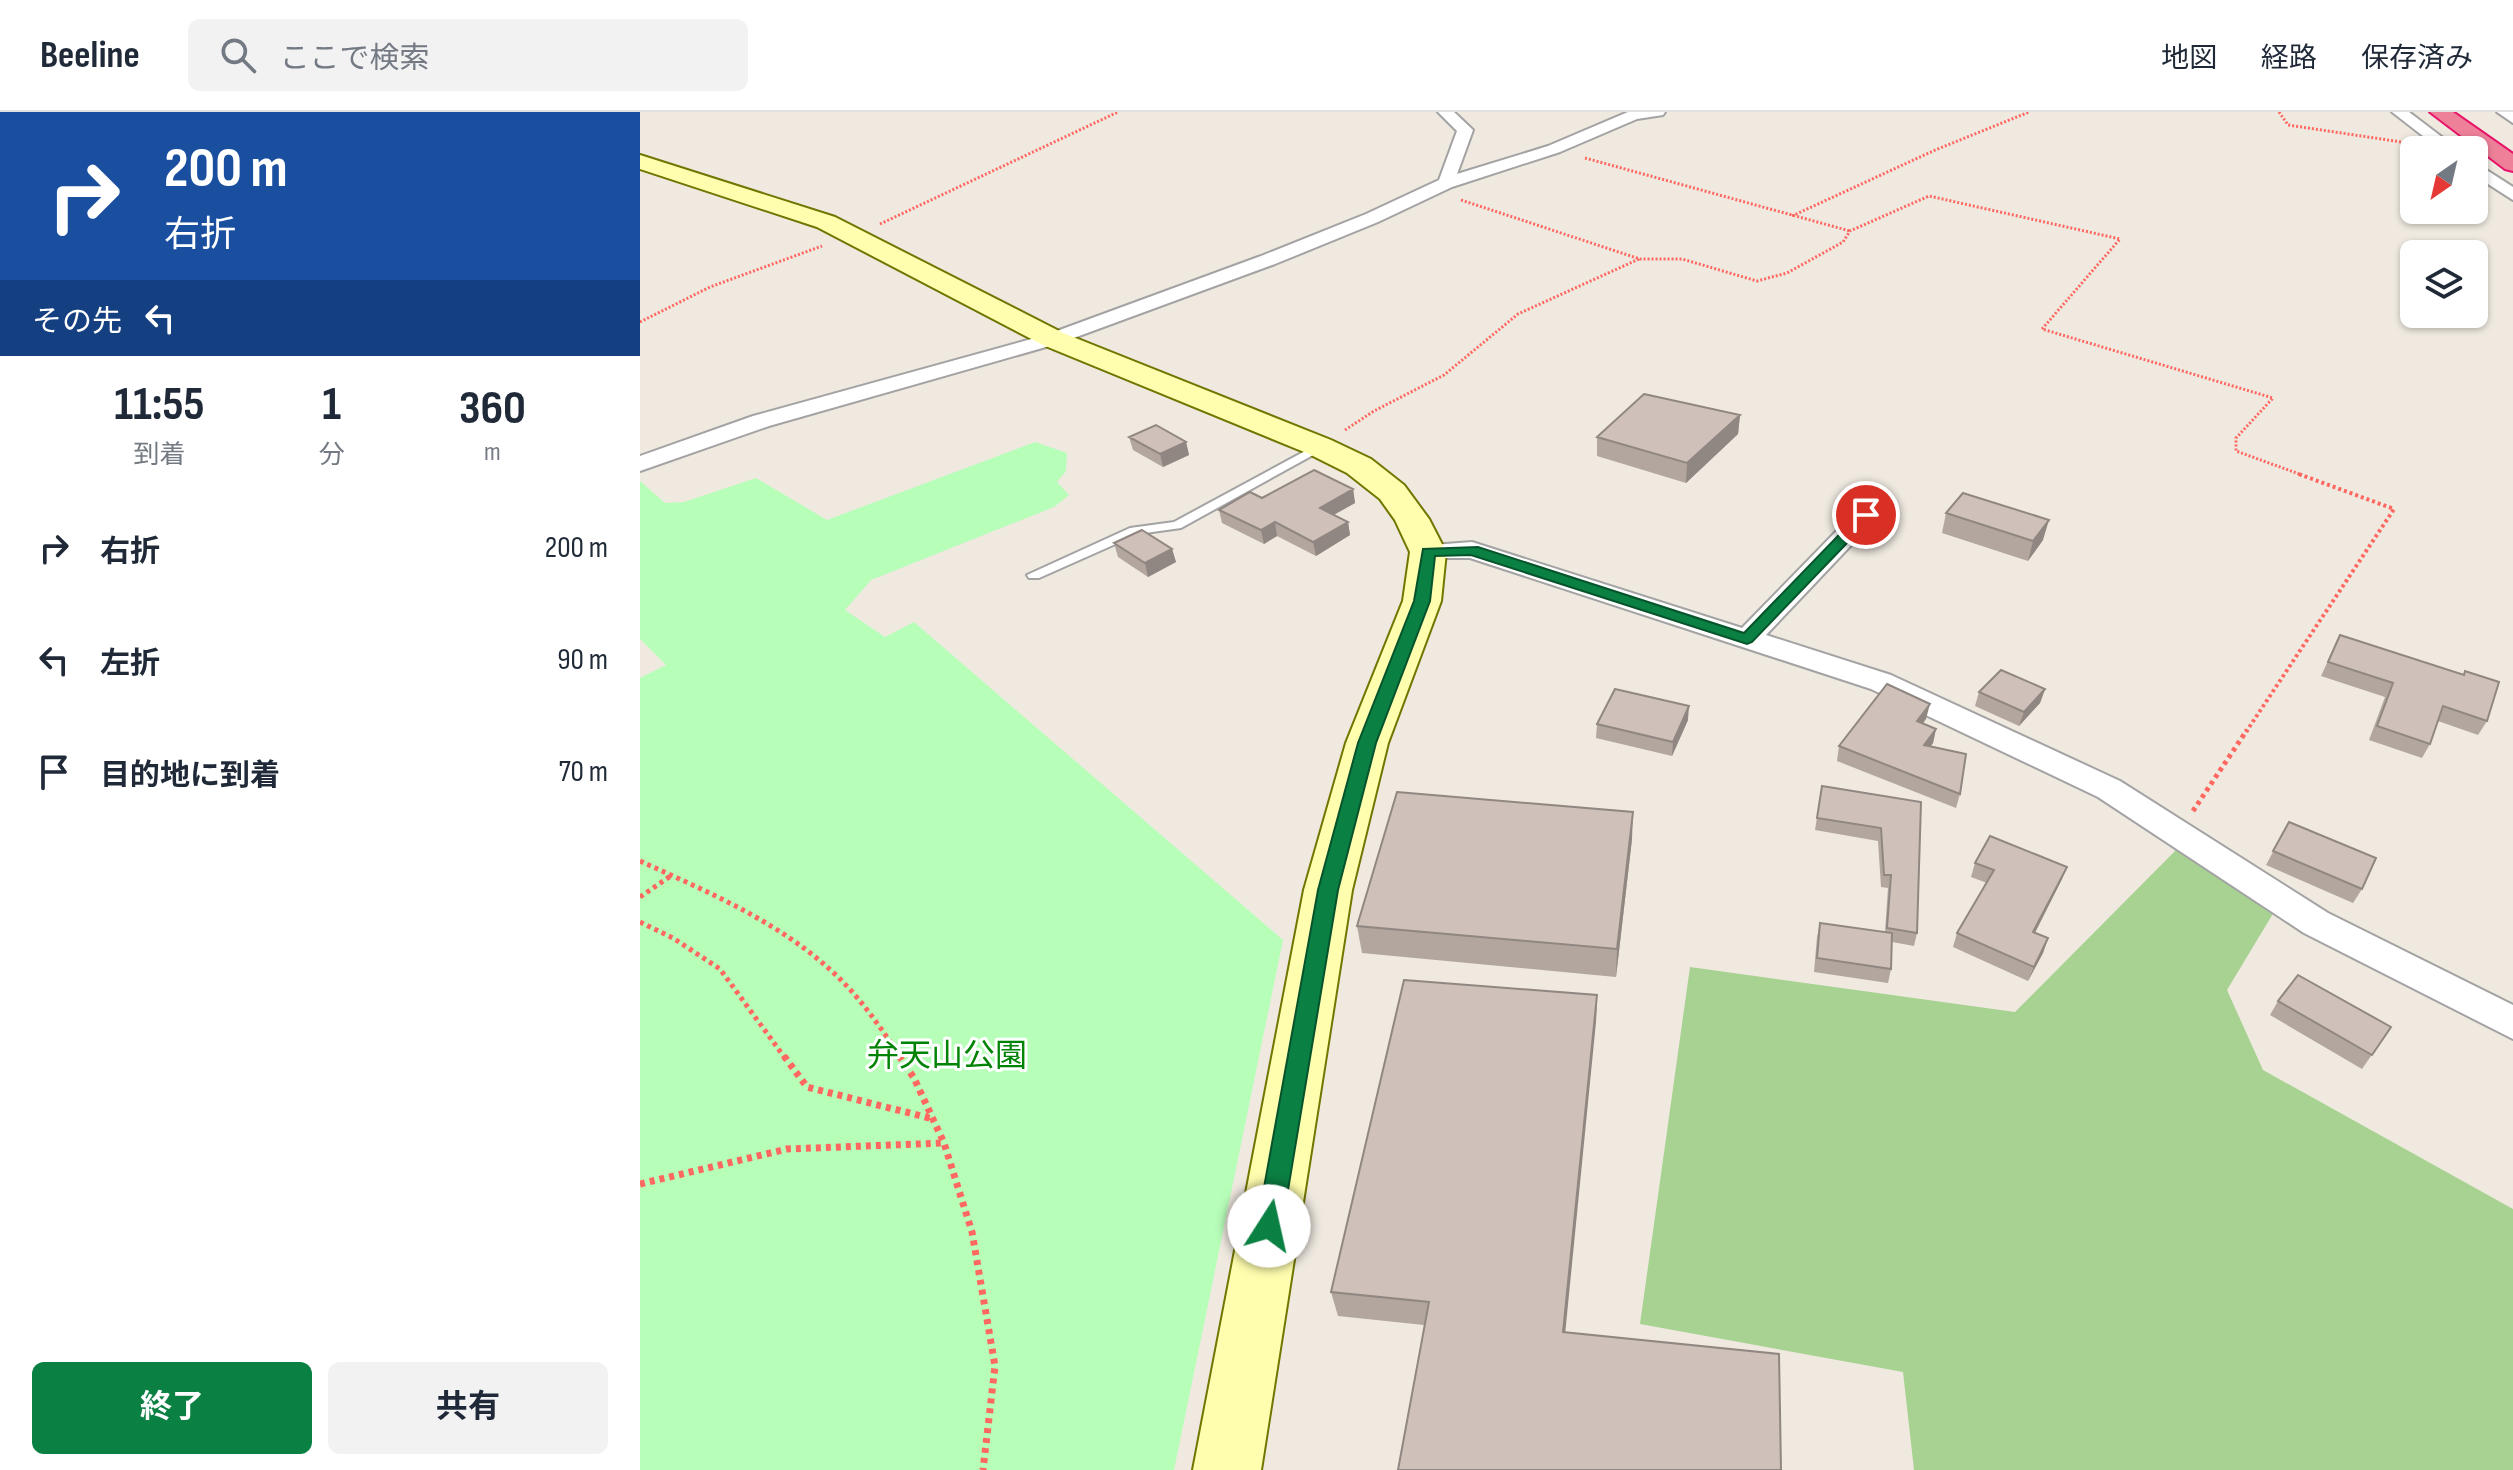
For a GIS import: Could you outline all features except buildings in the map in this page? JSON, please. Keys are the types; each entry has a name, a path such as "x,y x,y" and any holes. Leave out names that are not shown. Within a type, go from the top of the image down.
{"highway":[{"path":"2440,112 2513,164"},
{"path":"2463,112 2513,147"}],"street":[{"path":"1440,187 1465,130 1445,112"},
{"path":"640,464 761,421 1053,339 1254,266 1440,187 1554,149 1634,115 1658,112"},
{"path":"2399,112 2432,136"},
{"path":"2504,112 2513,118"},
{"path":"640,162 790,210 856,235 1053,339 1320,447 1359,466 1392,492 1412,519 1428,552 1422,601 1367,743 1328,890 1227,1470"},
{"path":"2488,177 2513,195"},
{"path":"1747,639 1866,515"},
{"path":"1428,552 1472,550 1881,682 2109,789 2316,923 2513,1023"}],"lane":[{"path":"1034,575 1135,531 1177,525 1320,447"}],"path":[{"path":"640,322 710,287 771,262 856,235 1118,112"},
{"path":"1791,216 1933,151 2029,112"},
{"path":"2279,112 2288,125 2375,137"},
{"path":"1554,149 1850,231"},
{"path":"1440,187 1640,259 1682,259 1757,281 1773,279 1843,242 1850,231 1929,196 2120,239 2042,329 2273,398 2236,438 2236,451 2394,509 2178,833"},
{"path":"1320,447 1374,411 1444,375 1518,314 1640,259"},
{"path":"640,861 737,906 792,941 840,979 888,1039 914,1078 944,1143 972,1232 995,1366 983,1470"},
{"path":"640,897 672,875"},
{"path":"640,922 673,938 720,969 807,1087 933,1119"},
{"path":"640,1184 787,1149 944,1143"}],"green space":[{"name":"弁天山公園","path":"1035,442 1067,453 1066,471 1057,482 1069,495 1054,507 871,580 845,610 885,637 914,622 1283,940 1174,1470 640,1470 640,678 666,665 640,639 640,481 665,503 684,502 756,478 827,520"},
{"path":"2176,850 2277,907 2227,990 2263,1070 2513,1209 2513,1470 1914,1470 1903,1372 1640,1324 1690,967 2015,1012"}],"route":[{"path":"1269,1226 1328,890 1367,743 1422,601 1428,552 1472,550 1747,639 1866,515"}]}
